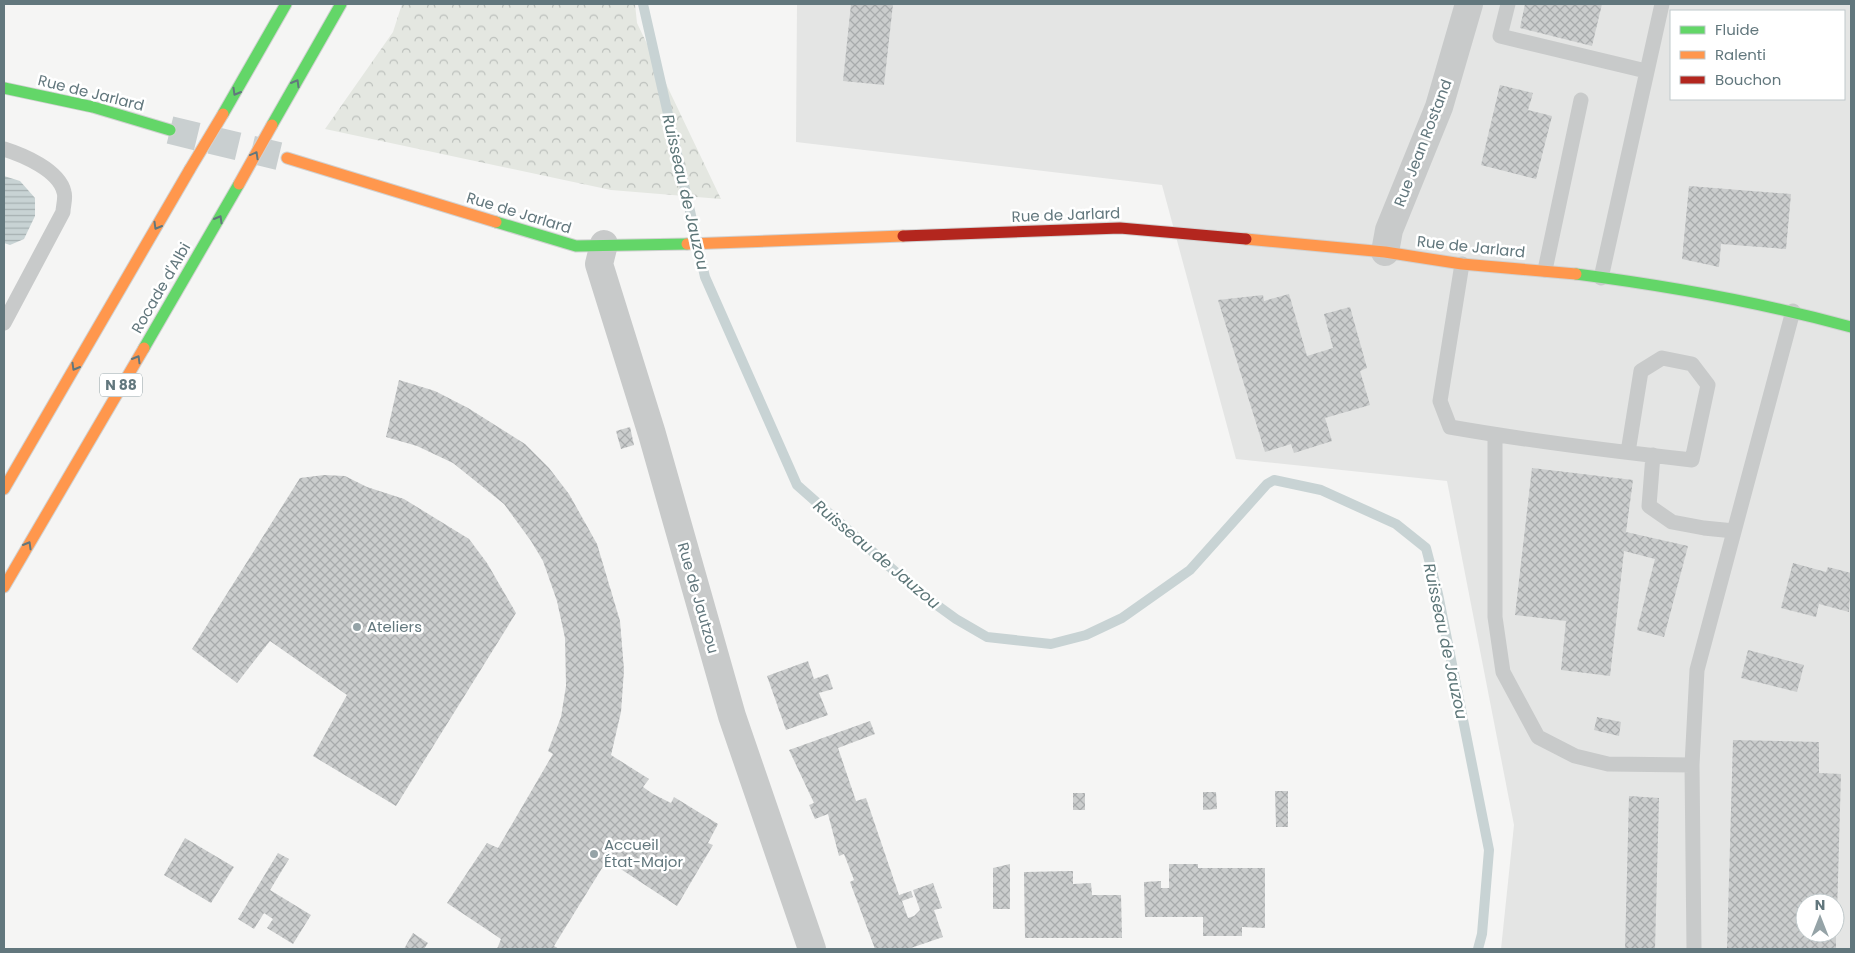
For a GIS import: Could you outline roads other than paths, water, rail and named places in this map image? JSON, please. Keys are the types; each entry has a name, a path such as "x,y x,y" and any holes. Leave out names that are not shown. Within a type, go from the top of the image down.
{"main road":[{"path":"4,488 286,4"},
{"name":"Rocade d'Albi","path":"4,587 239,184 341,4"},
{"name":"Rue de Jarlard","path":"4,88 93,107 170,130"},
{"name":"Rue de Jarlard","path":"287,158 576,246 735,243 1120,228 1385,252 1462,264 1545,270 1666,286 1793,312 1851,327"}],"street":[{"name":"Rue Jean Rostand","path":"1385,252 1389,230 1439,107 1469,4"},
{"name":"Rue de Jautzou","path":"604,244 599,264 652,434 732,716 812,949"}],"lane":[{"path":"1508,4 1500,36 1646,71"},
{"path":"1601,278 1662,4"},
{"path":"1545,270 1581,100"},
{"path":"4,149 18,154 52,173 64,192 63,212 4,323"},
{"path":"1462,264 1440,401 1450,428 1495,435 1628,452 1692,460 1708,385 1692,364 1662,358 1641,370 1628,452"},
{"path":"1694,949 1692,765 1697,670 1793,312"},
{"path":"1495,435 1495,617 1503,672 1538,737 1575,756 1608,764 1692,765"},
{"path":"1652,455 1649,506 1672,522 1734,531"}],"waterway":[{"name":"Ruisseau de Jauzou","path":"643,4 705,277 797,485 916,590 956,619 987,637 1051,644 1086,635 1122,618 1190,570 1267,484 1274,480 1321,490 1396,524 1426,548 1438,594 1489,850 1482,934 1478,949"}],"tunnel":[{"path":"170,130 287,158"}],"place":[{"name":"Ateliers","path":"357,627"},
{"name":"Accueil État-Major","path":"594,854"}]}
